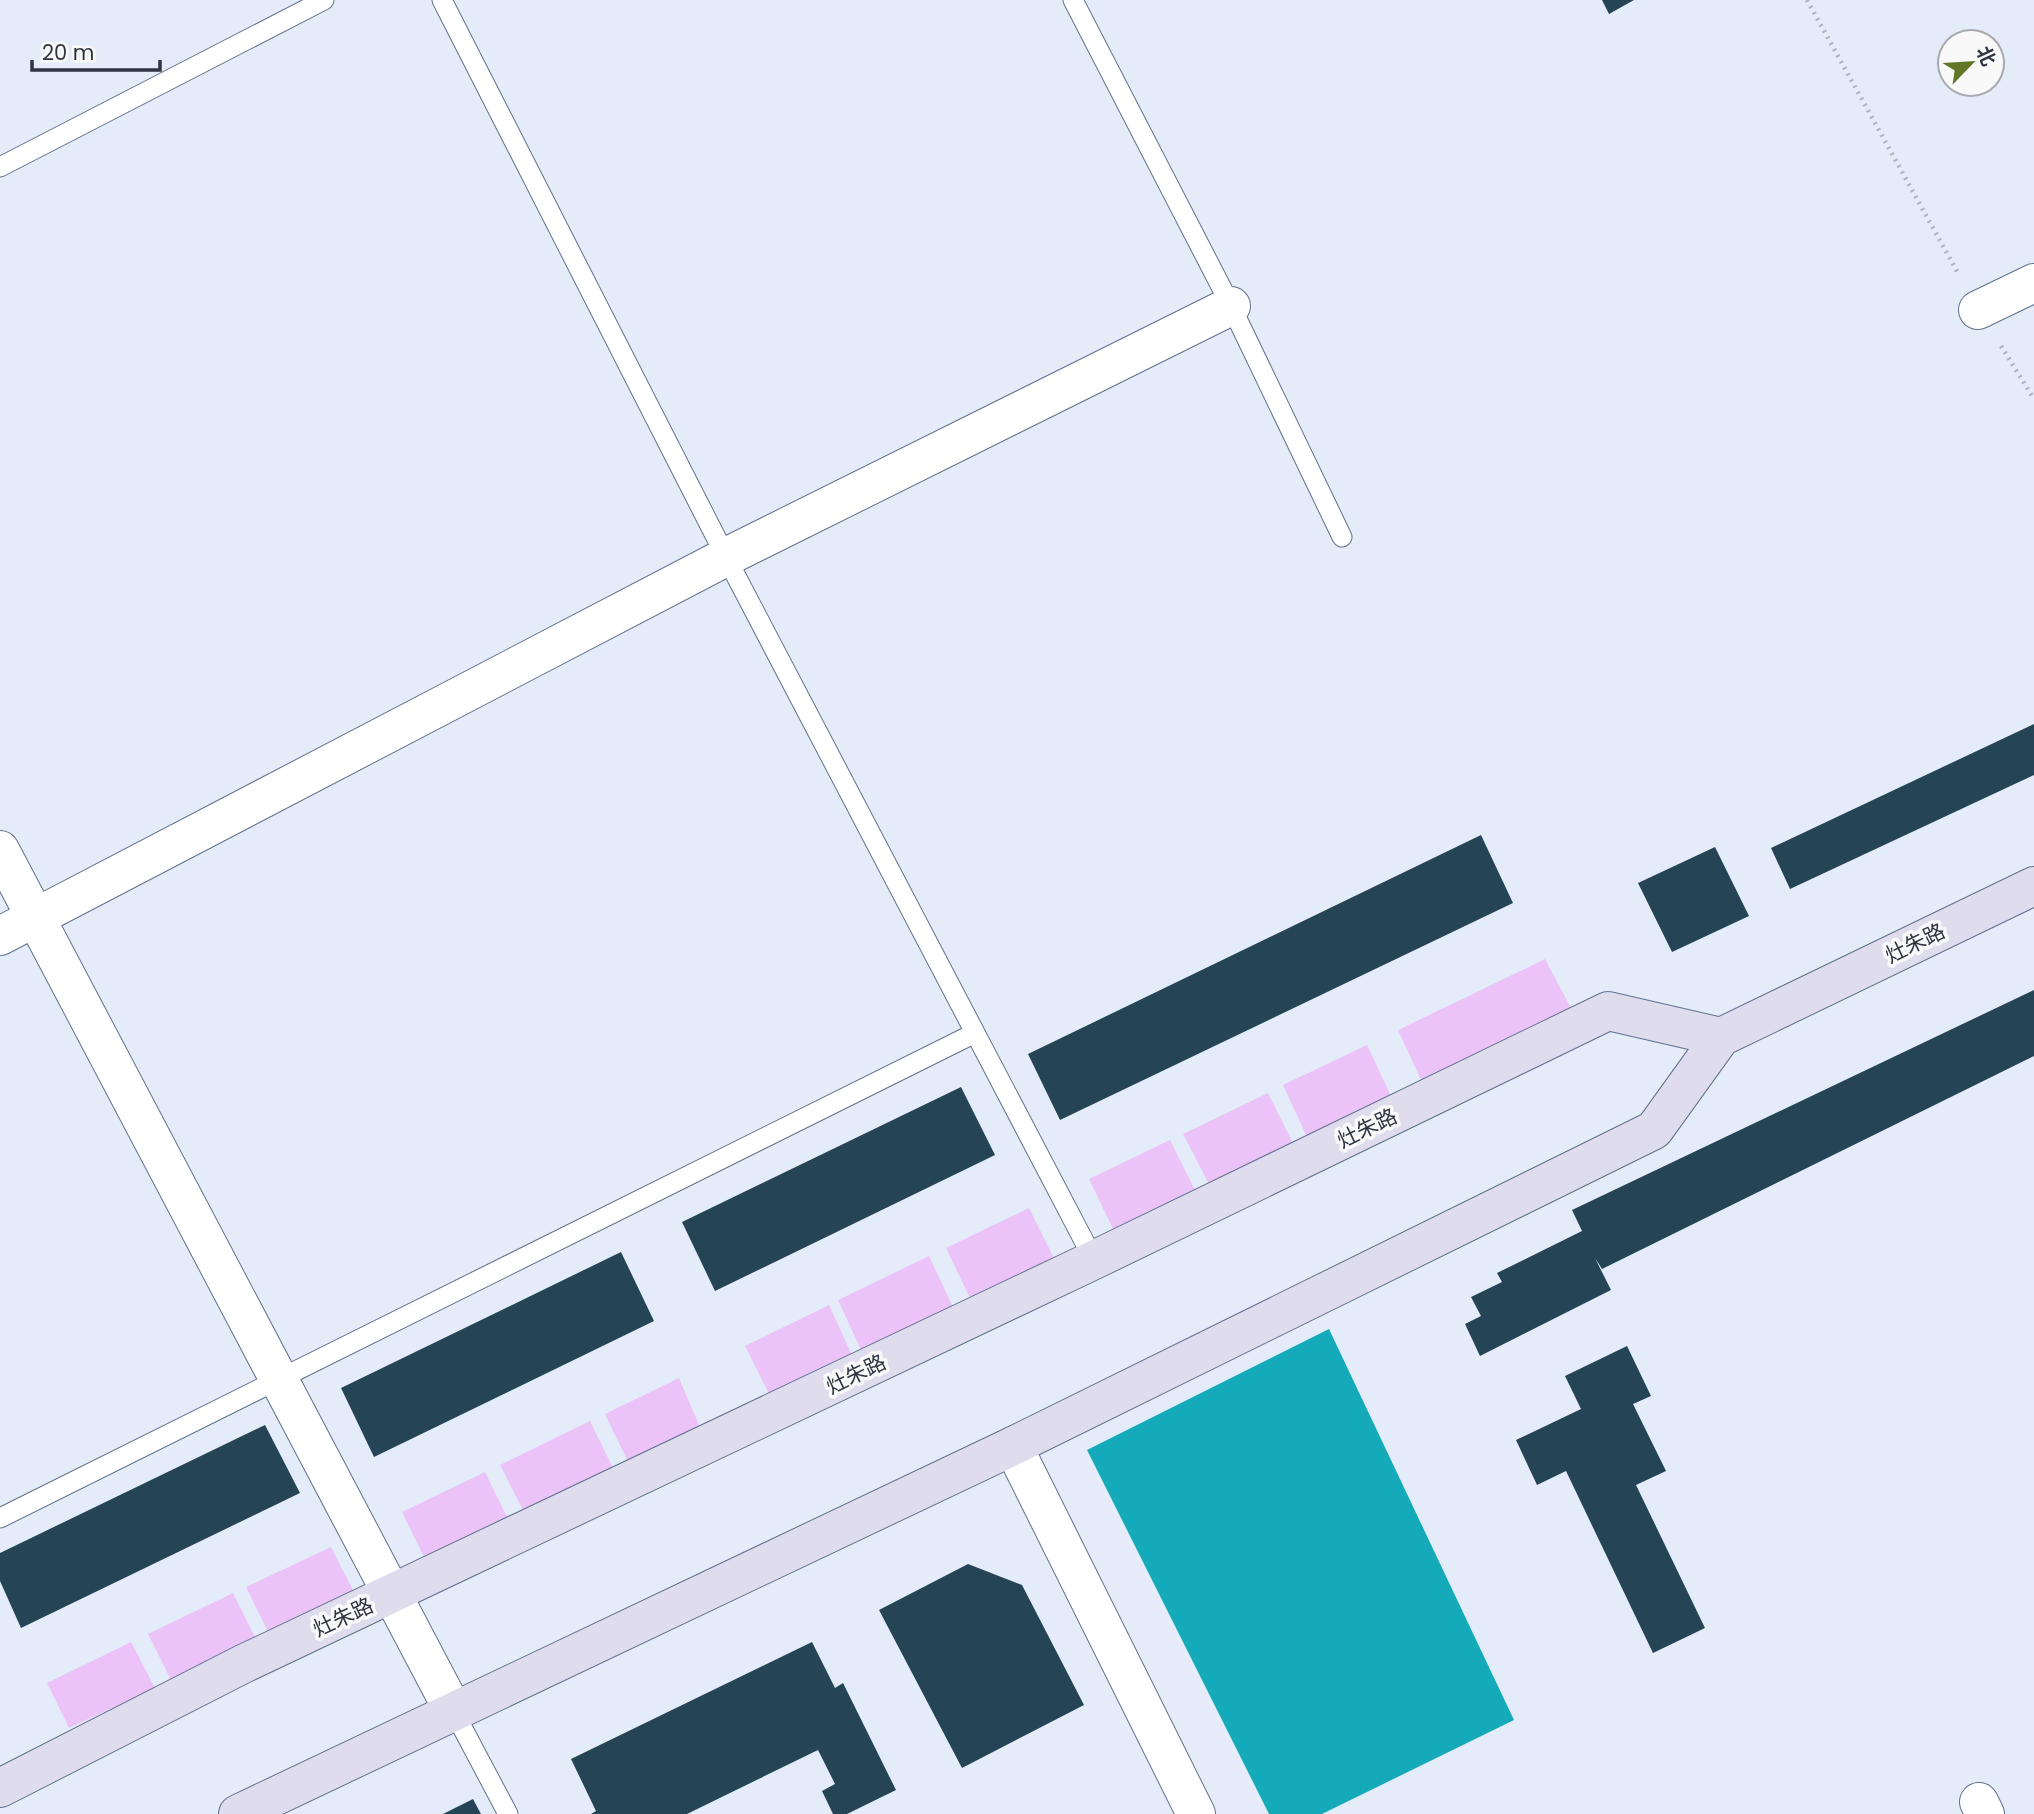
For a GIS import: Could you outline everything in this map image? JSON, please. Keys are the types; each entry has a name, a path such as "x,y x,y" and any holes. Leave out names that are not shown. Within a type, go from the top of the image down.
{"main road":[{"name":"灶朱路","path":"238,1814 1013,1446 1654,1130 1721,1037 2034,886"},
{"name":"灶朱路","path":"0,1788 243,1664 1094,1260 1608,1011 1721,1037"}],"street":[{"path":"1978,310 2034,284"},
{"path":"0,936 726,557 1231,306"},
{"path":"0,850 454,1712"},
{"path":"1013,1446 1196,1814"}],"lane":[{"path":"0,167 324,0"},
{"path":"442,0 726,557 1094,1260"},
{"path":"1073,0 1231,306 1342,537"},
{"path":"0,1518 975,1032"},
{"path":"454,1712 508,1814"}],"path":[{"path":"1807,0 1978,310 2034,399"}],"shaded area":[{"path":"1545,959 1572,1010 1422,1082 1398,1030"},
{"path":"1367,1045 1391,1096 1307,1137 1283,1085"},
{"path":"1268,1093 1293,1143 1209,1184 1183,1134"},
{"path":"1170,1140 1195,1190 1113,1229 1089,1179"},
{"path":"1029,1208 1054,1258 970,1298 946,1248"},
{"path":"929,1256 953,1307 861,1350 838,1300"},
{"path":"829,1305 852,1355 769,1394 745,1346"},
{"path":"679,1378 700,1427 628,1462 605,1414"},
{"path":"590,1421 613,1468 524,1512 500,1465"},
{"path":"485,1472 508,1519 425,1559 402,1512"},
{"path":"331,1547 354,1592 269,1634 246,1587"},
{"path":"233,1593 256,1639 171,1680 148,1634"},
{"path":"131,1642 155,1688 69,1728 47,1683"}],"water":[{"path":"1329,1329 1514,1720 1322,1814 1269,1814 1087,1450"}],"building":[{"path":"1602,0 1634,0 1609,14"},
{"path":"2034,724 2034,775 1790,889 1771,848"},
{"path":"1481,835 1513,903 1060,1120 1028,1054"},
{"path":"1715,847 1749,916 1672,952 1638,883"},
{"path":"2034,990 2034,1056 1602,1269 1595,1258 1611,1290 1480,1356 1465,1324 1481,1316 1471,1297 1502,1282 1497,1273 1582,1231 1572,1210"},
{"path":"961,1087 995,1155 715,1291 682,1222"},
{"path":"621,1252 654,1321 374,1457 341,1388"},
{"path":"1627,1346 1651,1396 1633,1404 1666,1471 1636,1485 1705,1628 1653,1653 1566,1471 1537,1485 1516,1440 1581,1409 1565,1376"},
{"path":"265,1425 300,1493 21,1628 0,1581 0,1553"},
{"path":"968,1564 1022,1585 1084,1705 962,1768 879,1610"},
{"path":"812,1642 835,1688 843,1683 896,1790 847,1814 833,1814 822,1791 835,1784 818,1750 687,1814 591,1814 596,1811 571,1759"},
{"path":"473,1799 481,1814 443,1814"}]}
